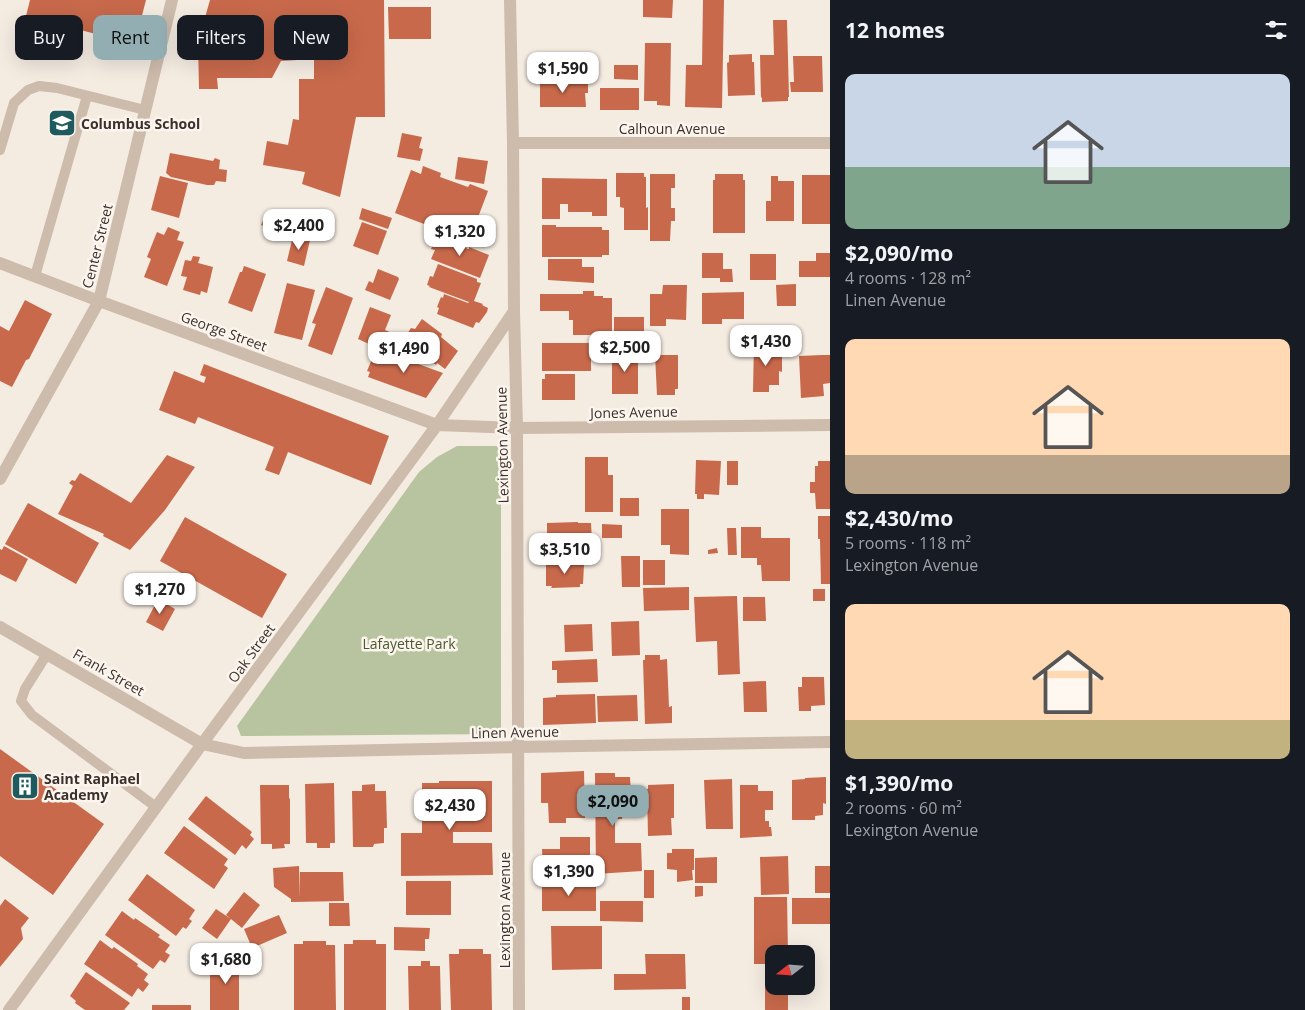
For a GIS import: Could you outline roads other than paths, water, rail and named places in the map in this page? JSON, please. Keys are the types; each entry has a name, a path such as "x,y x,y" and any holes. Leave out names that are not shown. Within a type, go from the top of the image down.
{"street":[{"name":"Center Street","path":"0,479 99,301 172,0"},
{"name":"Lexington Avenue","path":"510,0 517,428 519,1010"},
{"name":"Calhoun Avenue","path":"513,143 830,143"},
{"name":"George Street","path":"0,263 437,425"},
{"name":"Oak Street","path":"9,1010 437,425 514,311"},
{"name":"Jones Avenue","path":"437,425 517,428 830,425"},
{"name":"Frank Street","path":"0,626 202,744"},
{"name":"Linen Avenue","path":"202,744 244,753 830,742"}],"lane":[{"path":"0,150 14,103 28,90 39,86 57,88 145,110"},
{"path":"35,276 87,96"},
{"path":"47,654 25,689 21,701 32,715 156,808"}],"place":[{"name":"Columbus School","path":"62,123"},
{"name":"Saint Raphael Academy","path":"25,786"}],"park label":[{"name":"Lafayette Park","path":"409,643"}]}
